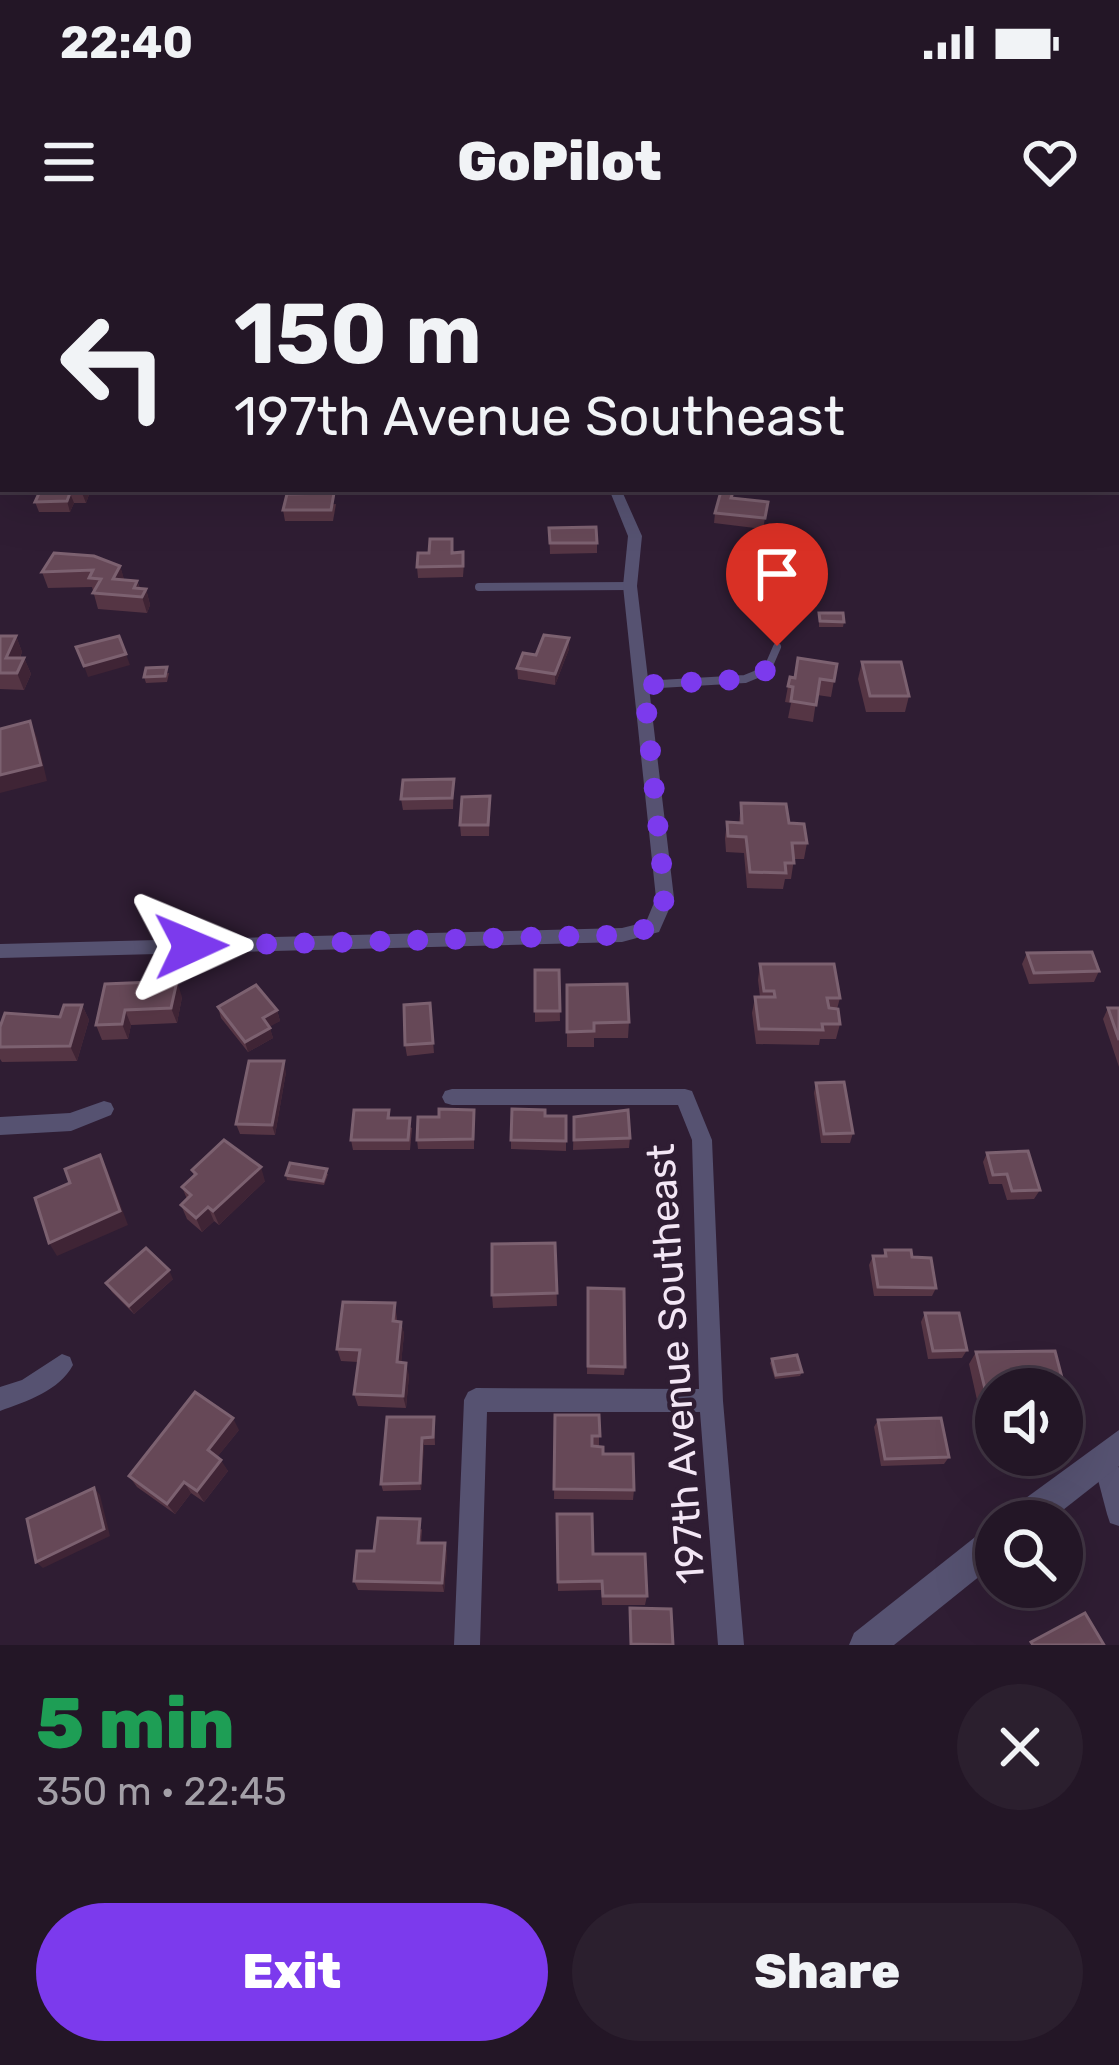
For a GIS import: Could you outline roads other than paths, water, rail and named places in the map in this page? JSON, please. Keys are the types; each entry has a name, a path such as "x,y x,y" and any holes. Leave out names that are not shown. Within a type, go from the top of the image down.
{"street":[{"path":"0,951 622,935 653,927 665,898 630,586 635,536 616,492"},
{"name":"197th Avenue Southeast","path":"452,1097 685,1096 702,1140 711,1401 730,1645"},
{"path":"0,1126 70,1122 104,1108"},
{"path":"0,1399 29,1389 62,1365"},
{"path":"466,1645 476,1400 711,1401"},
{"path":"1111,1451 1119,1514"},
{"path":"1049,1500 1111,1451"},
{"path":"866,1645 975,1559"}],"lane":[{"path":"479,587 630,586"},
{"path":"644,685 745,679 767,670 777,646"}]}
